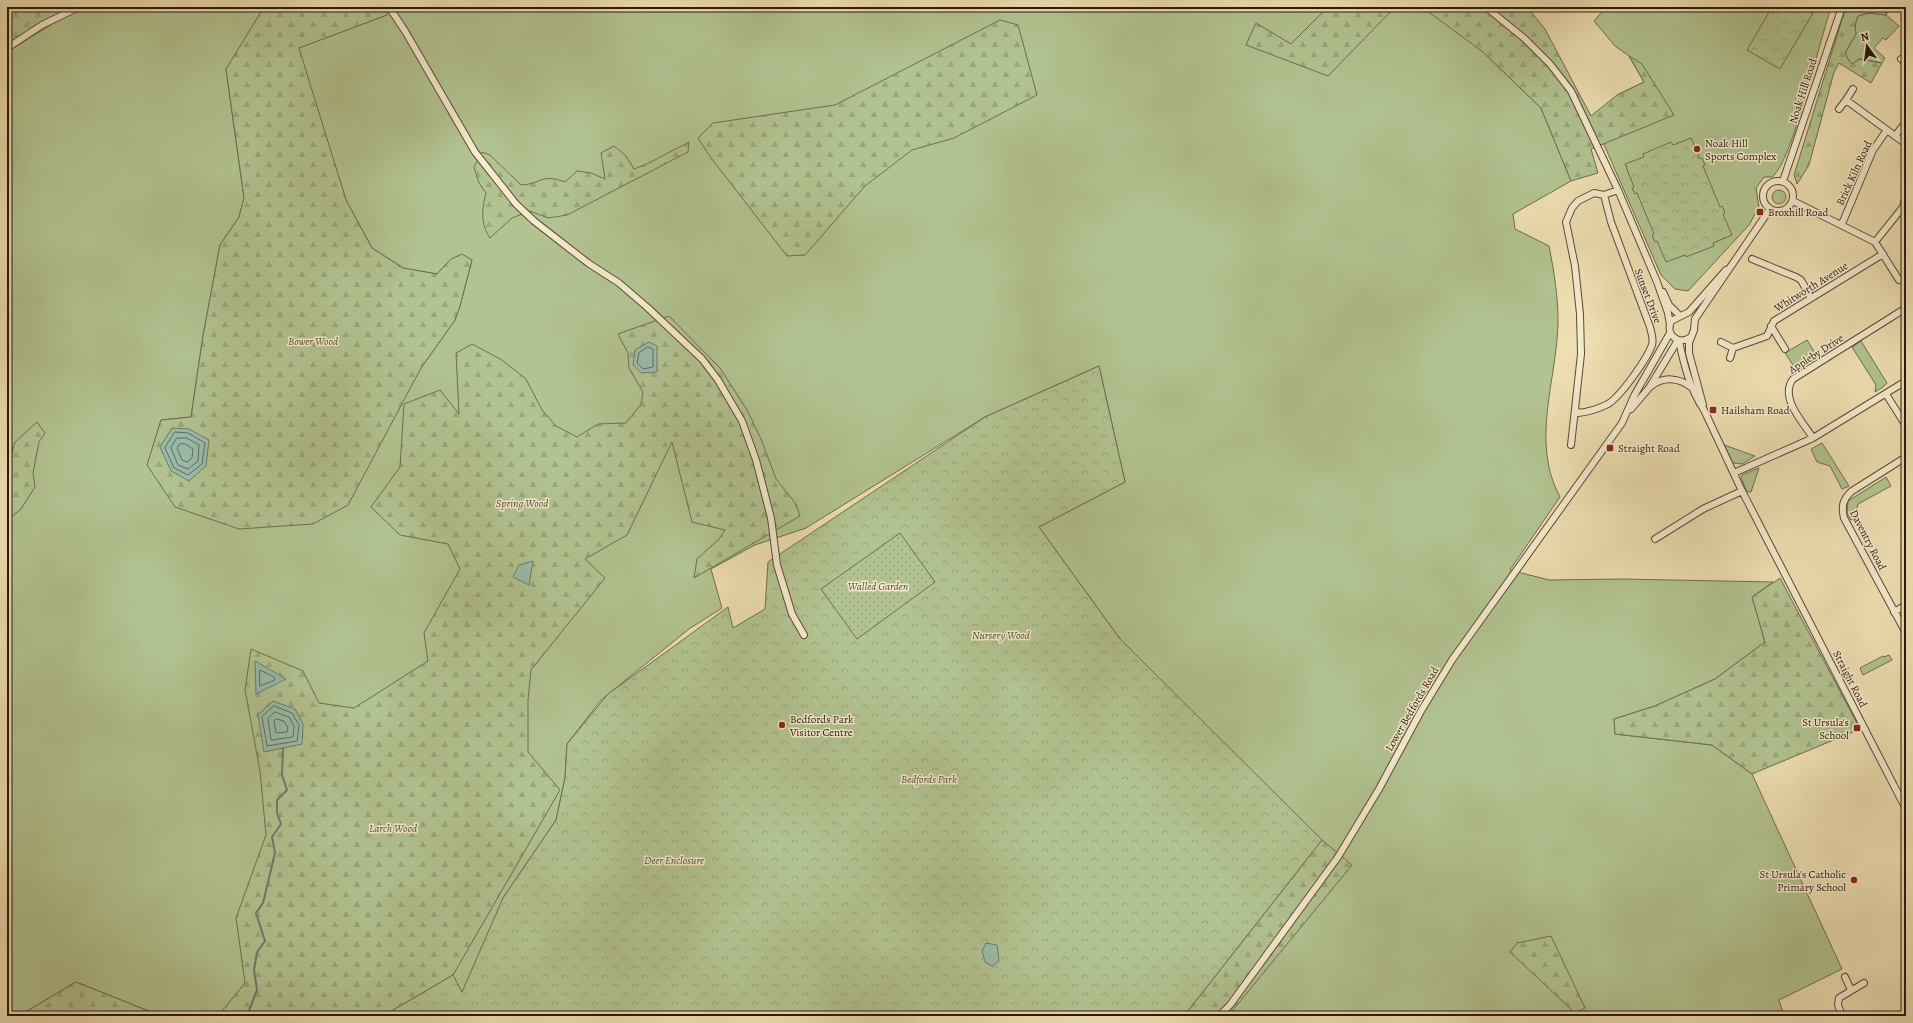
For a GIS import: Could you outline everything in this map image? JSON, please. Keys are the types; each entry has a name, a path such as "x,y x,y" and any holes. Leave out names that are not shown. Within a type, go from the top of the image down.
{"street":[{"path":"7,48 42,25 79,7"},
{"path":"389,7 405,31 474,152 516,204 534,221 588,263 619,283 648,308 702,359 718,380 742,420 756,460 771,518 777,565 792,614 804,635"},
{"path":"1486,7 1525,39 1550,64 1571,91 1618,190 1657,282 1668,313 1670,333 1679,340 1691,337"},
{"name":"Noak Hill Road","path":"1783,181 1842,7"},
{"path":"1840,109 1853,90"},
{"path":"1846,100 1906,144"},
{"path":"1895,136 1906,122"},
{"name":"Brick Kiln Road","path":"1842,224 1873,150 1887,130"},
{"path":"1774,181 1783,181 1791,187 1793,192 1793,201 1785,209 1778,211 1770,209 1764,202 1763,191 1769,183 1774,181"},
{"path":"1571,446 1581,354 1577,274 1566,222 1572,208 1578,201 1594,194 1604,195 1618,190"},
{"path":"1874,242 1904,207 1906,194"},
{"name":"Sunset Drive","path":"1575,409 1578,412 1588,412 1608,404 1617,397 1636,371 1652,344 1653,338 1650,326 1611,222 1604,195"},
{"path":"1793,201 1842,224 1874,242 1899,280"},
{"path":"1704,410 1689,353 1691,337 1698,312 1770,209"},
{"name":"Whitworth Avenue","path":"1733,348 1767,336 1774,321 1883,254"},
{"path":"1752,259 1801,280 1811,298"},
{"path":"1670,325 1674,318 1689,312 1719,276 1730,266"},
{"path":"1657,282 1669,304 1681,316 1690,319 1694,326"},
{"name":"Appleby Drive","path":"1813,438 1790,402 1787,389 1793,379 1906,308"},
{"path":"1771,326 1785,349"},
{"name":"Lower Bedfords Road","path":"1627,414 1634,396 1670,333"},
{"name":"Lower Bedfords Road","path":"1219,1016 1230,1005 1338,857 1368,808 1421,711 1452,660 1627,414 1649,388 1679,340"},
{"name":"Straight Road","path":"1679,340 1692,387 1742,491 1906,808"},
{"path":"1721,342 1733,348 1730,358"},
{"path":"1649,388 1655,383 1670,379 1678,380 1692,387"},
{"path":"1734,473 1813,438 1886,394 1906,380"},
{"path":"1886,394 1906,426"},
{"name":"Daventry Road","path":"1906,457 1852,492 1847,496 1842,505 1844,518 1906,634"},
{"path":"1655,538 1702,509 1742,491"},
{"path":"1894,612 1906,606"},
{"path":"1844,977 1851,990"},
{"path":"1842,1016 1838,1005 1839,998 1864,983"}],"green space":[{"path":"19,7 73,7 7,44 7,16"},
{"path":"91,7 304,7 226,69 244,198 239,217 220,245 203,336 191,417 161,420 148,464 421,368 455,320 472,260 451,259 437,274 403,268 372,248 346,200 298,48 387,15 387,7 1510,7 1483,52 1541,108 1571,181 1513,214 1515,229 1549,246 1553,265 1558,322 1557,344 1547,411 1546,433 1547,455 1551,476 1560,497 1510,570 1549,580 1623,579 1773,582 1752,597 1765,642 1715,679 1655,706 1614,719 1615,734 1712,745 1752,774 1842,969 1779,1000 1784,1016 1219,1016 1135,655 1120,639 1039,527 1125,482 1099,366 985,417 806,528 755,545 711,569 722,608 689,629 601,700 567,744 565,778 556,820 503,898 497,915 623,1016 234,1016 245,984 218,1016 161,1016 76,982 19,1016 7,1016 7,52 65,16"},
{"name":"Bower Wood","path":"264,7 387,7 387,15 299,48 346,200 372,248 403,268 437,274 451,259 462,254 472,260 455,320 421,368 348,505 313,524 239,529 175,507 147,465 161,420 191,417 203,336 220,245 239,217 244,198 226,69"},
{"path":"1328,7 1395,7 1328,76 1246,45 1256,23 1291,44"},
{"path":"1422,7 1527,7 1545,29 1591,116 1617,95 1644,82 1629,56 1642,64 1674,115 1591,149 1598,173 1571,181 1541,108 1483,52"},
{"name":"Noak Hill Sports Complex","path":"1606,7 1831,8 1797,125 1780,166 1772,177 1764,177 1756,188 1759,207 1749,225 1688,291 1675,289 1661,275 1599,133 1617,95 1644,82 1629,56 1615,46 1594,21"},
{"path":"1772,7 1802,7 1813,13 1780,69 1747,50"},
{"path":"1848,7 1893,7 1886,15 1869,13 1858,16 1855,25 1856,34 1845,53 1852,64 1859,59 1882,63 1871,83 1839,63 1834,72 1809,165 1797,184 1794,175 1844,13"},
{"path":"1869,13 1886,15 1899,26 1886,40 1883,38 1874,48 1885,58 1882,63 1860,59 1852,64 1849,62 1845,53 1856,34 1855,25 1858,16"},
{"path":"1000,20 1018,25 1037,95 954,138 912,150 865,186 805,255 787,256 711,158 698,138 713,123 835,105"},
{"path":"1691,138 1700,159 1702,158 1705,165 1703,166 1720,207 1722,206 1725,213 1723,214 1732,235 1713,243 1714,246 1686,257 1685,255 1666,262 1657,241 1655,242 1652,235 1654,234 1637,193 1635,194 1632,188 1634,187 1625,164 1644,157 1643,154 1671,142 1673,145"},
{"path":"689,142 688,152 567,215 548,218 530,211 512,218 490,238 487,232 483,221 486,193 479,183 474,167 482,152 490,155 521,185 546,179 565,182 577,171 591,173 605,179 601,153 614,146 626,156 634,169 649,163"},
{"path":"1776,190 1782,190 1786,194 1786,200 1782,204 1776,204 1772,200 1772,194"},
{"path":"669,316 720,368 747,410 761,439 776,479 796,504 800,516 694,578 697,559 719,539 725,530 692,522 672,442 627,535 585,559 605,578 531,670 528,700 528,752 560,790 453,975 383,1016 218,1016 245,983 236,918 266,835 260,771 245,690 251,649 303,671 319,703 354,708 428,661 424,633 460,569 448,544 400,535 371,507 400,467 404,404 440,390 459,414 456,353 472,344 502,360 526,379 542,410 556,426 577,437 598,424 626,423 641,404 643,392 629,368 628,353 618,334"},
{"path":"1807,340 1818,358 1797,371 1785,353"},
{"path":"1861,341 1887,383 1875,392 1876,385 1852,347"},
{"name":"Bedfords Park","path":"1099,366 1125,482 1039,527 1120,639 1322,840 1184,1016 383,1016 453,975 462,992 503,898 556,820 565,778 567,744 608,694 728,607 733,628 765,609 768,562 985,417"},
{"path":"37,422 45,433 39,442 33,473 35,487 21,509 7,521 7,471 15,442"},
{"path":"1822,443 1849,486 1842,489 1830,466 1817,462 1811,449"},
{"path":"1724,445 1755,456 1742,464 1733,463"},
{"path":"1759,468 1751,492 1747,492 1741,478 1742,475"},
{"path":"1886,477 1891,486 1858,504 1855,518 1851,520 1847,514 1848,501"},
{"name":"Walled Garden","path":"900,533 935,582 857,639 821,589"},
{"path":"1780,578 1860,729 1752,774 1712,745 1615,734 1614,719 1655,706 1715,679 1765,642 1752,597"},
{"path":"1889,655 1892,660 1863,675 1860,668 1883,656"},
{"path":"1322,840 1352,865 1228,1016 1184,1016"},
{"path":"1551,936 1585,1008 1575,1013 1510,952 1517,943"},
{"path":"76,982 161,1016 19,1016"}],"water":[{"path":"649,342 657,346 657,372 641,373 633,365 635,350"},
{"path":"172,428 189,429 209,440 206,466 189,481 171,471 160,447"},
{"path":"533,561 529,585 513,577 519,565"},
{"path":"255,661 286,679 256,694"},
{"path":"273,701 295,709 303,724 302,744 264,752 258,715"},
{"path":"986,943 997,945 999,961 992,966 985,962 982,951"}],"waterway":[{"path":"247,1016 257,990 254,970 257,952 265,941 256,913 263,903 275,853 272,837 281,824 277,813 277,800 287,790 282,775 283,748"},
{"path":"7,999 10,1007"}],"place":[{"name":"Noak Hill Sports Complex","path":"1697,149"},
{"name":"Broxhill Road","path":"1760,212"},
{"name":"Hailsham Road","path":"1713,410"},
{"name":"Straight Road","path":"1610,448"},
{"name":"Bedfords Park Visitor Centre","path":"782,725"},
{"name":"St Ursula's School","path":"1857,728"},
{"name":"St Ursula's Catholic Primary School","path":"1854,880"}],"park label":[{"name":"Spring Wood","path":"522,503"},
{"name":"Nursery Wood","path":"1001,635"},
{"name":"Larch Wood","path":"393,828"},
{"name":"Deer Enclosure","path":"674,860"}]}
